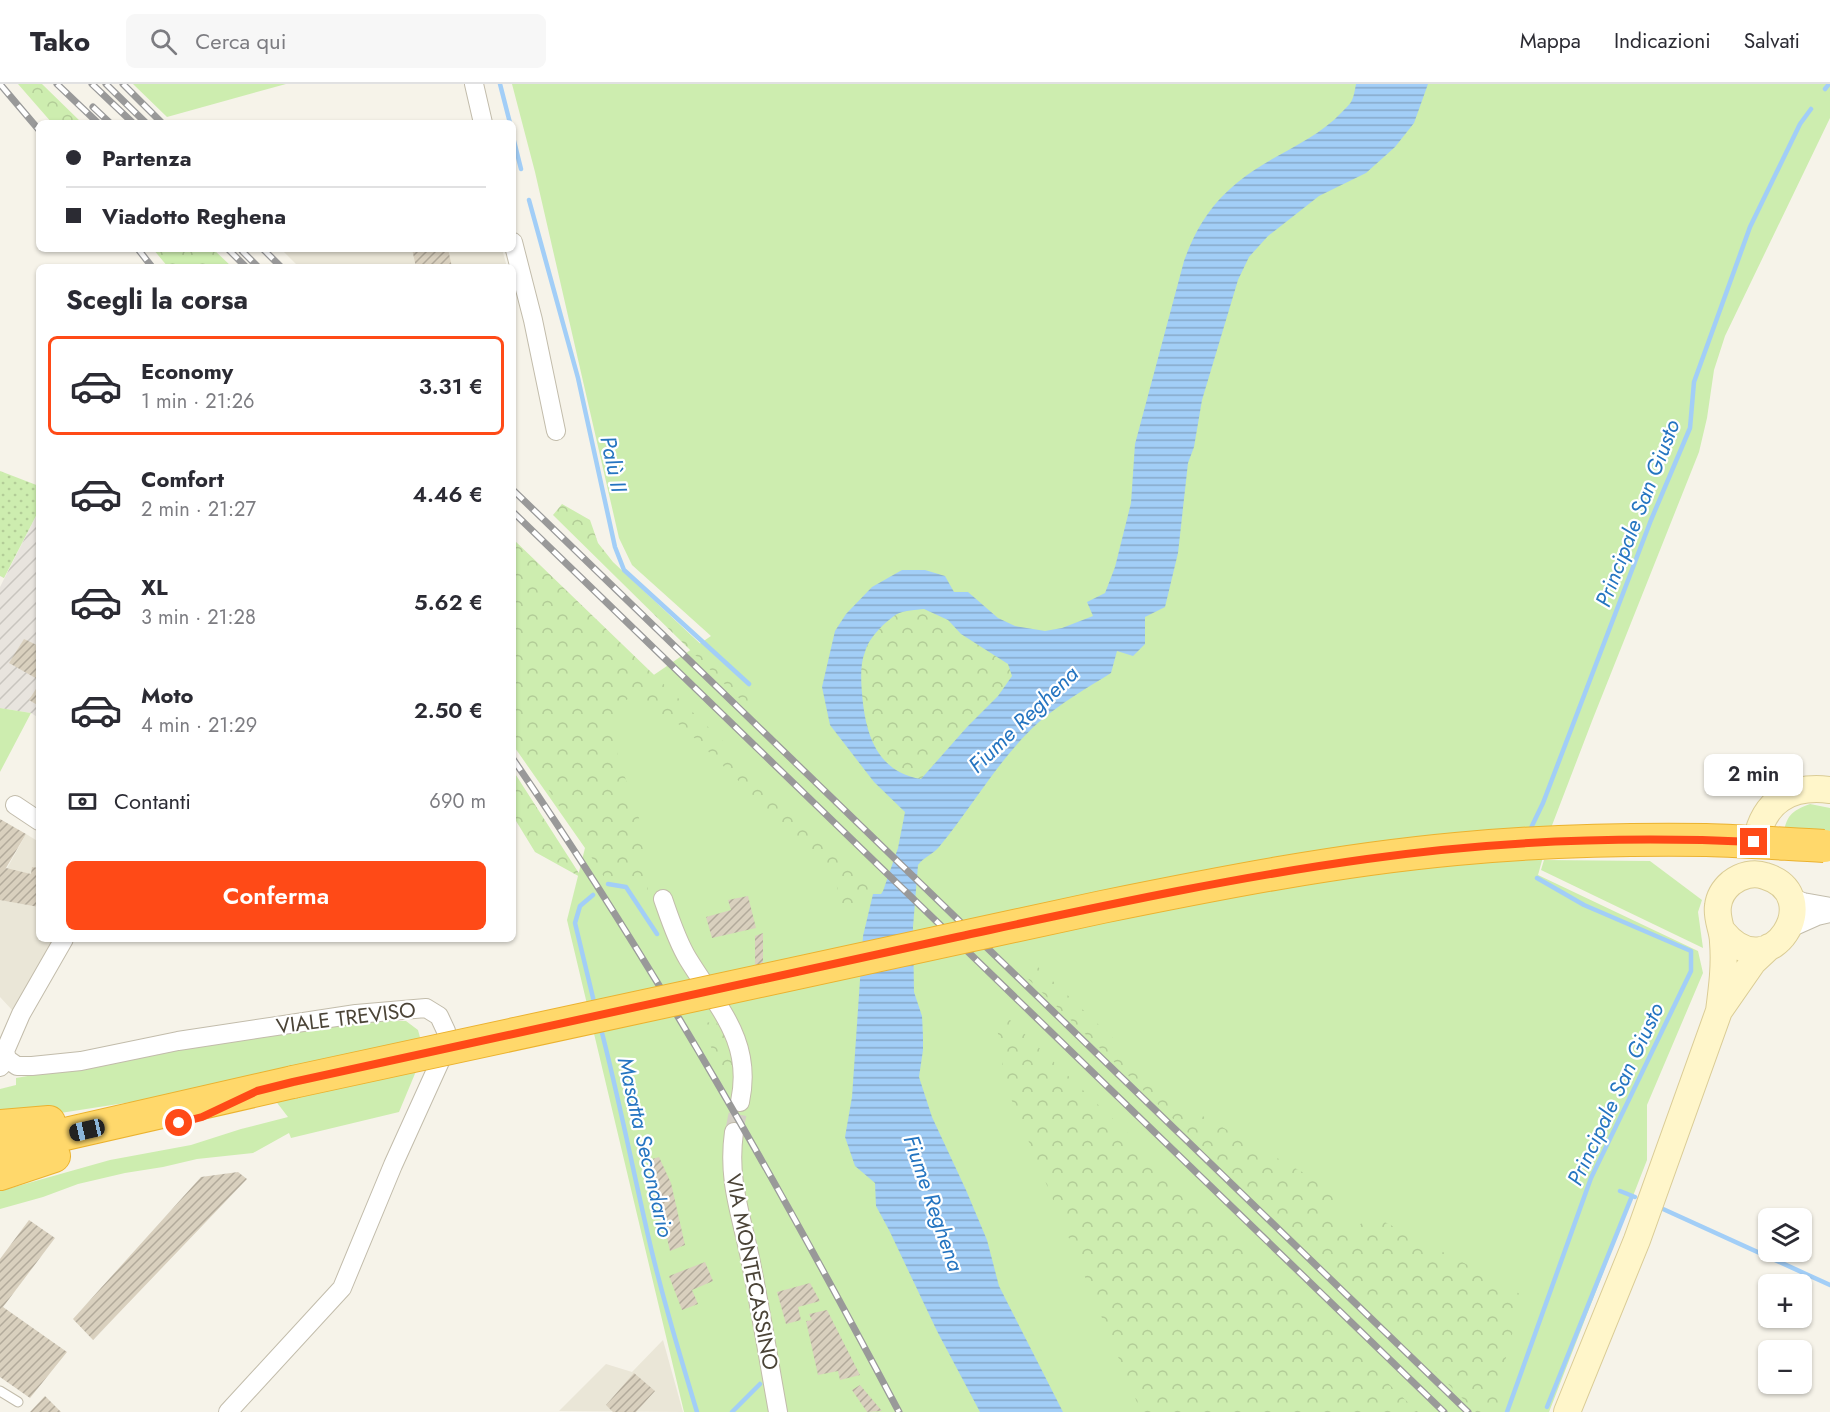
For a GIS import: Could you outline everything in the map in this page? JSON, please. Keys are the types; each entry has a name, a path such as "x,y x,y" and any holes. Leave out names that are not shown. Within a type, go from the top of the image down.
{"highway":[{"path":"0,1149 293,1082 1102,906 1234,880 1368,859 1468,848 1616,840 1708,840 1827,846"},
{"path":"0,1126 48,1122 174,1098 257,1091"},
{"path":"0,1174 97,1141 202,1117 257,1091"}],"street":[{"path":"474,84 482,120"},
{"path":"516,252 533,321 556,431"},
{"path":"1741,877 1756,841 1758,829 1772,804 1799,790 1817,788 1830,790"},
{"path":"15,805 36,819"},
{"path":"1756,841 1772,878"},
{"path":"1719,1011 1753,962 1785,936 1793,918 1790,897 1783,886 1772,878 1760,874 1741,877 1726,887 1720,897 1717,909 1718,921 1723,932 1738,946 1759,950 1769,947"},
{"path":"1790,897 1830,907"},
{"path":"663,899 688,959 738,1041 743,1061 744,1084 740,1102"},
{"path":"1790,928 1830,913"},
{"path":"1567,1412 1637,1240 1719,1011 1724,968 1723,932"},
{"name":"VIALE TREVISO","path":"62,942 21,1014 5,1051 4,1063 32,1066 81,1060 178,1041 356,1014 408,1009 426,1008 439,1016 446,1031 447,1047 393,1165 342,1288 228,1412"},
{"name":"VIA MONTECASSINO","path":"734,1132 731,1156 732,1176 751,1261 778,1412"}],"lane":[{"path":"0,1391 18,1402"}],"shaded area":[{"path":"284,252 503,252 506,264 296,264"},
{"path":"36,516 36,716 31,713 0,708 0,587"},
{"path":"26,834 36,840 36,942 55,942 13,1011 0,997 0,881"},
{"path":"663,1340 683,1412 559,1411 606,1364 632,1372"}],"green space":[{"path":"18,84 42,84 79,120 49,120"},
{"path":"133,84 286,84 167,117"},
{"path":"512,84 1830,84 1830,118 1725,336 1714,370 1699,452 1551,828 1538,875 1698,951 1703,973 1647,1105 1647,1160 1549,1412 684,1412 567,920 585,848 516,749 516,544 617,700 711,636 632,565 619,538 535,172"},
{"path":"156,252 216,252 229,264 166,264"},
{"path":"0,471 36,485 36,516 4,578 0,576"},
{"path":"562,504 590,520 598,543 613,562 755,695 749,708 553,515"},
{"path":"516,542 881,894 873,894 870,902 847,915 841,910 836,881 747,789 683,727 633,696 618,705 612,725 618,757 639,818 649,897 617,880 604,877 516,739"},
{"path":"918,606 937,613 953,623 1017,675 920,780 895,778 864,735 858,657 891,614"},
{"path":"0,708 31,713 0,772"},
{"path":"516,775 582,878 535,852 516,821"},
{"path":"1810,804 1830,808 1830,840 1783,837 1790,815"},
{"path":"1544,860 1650,861 1702,900 1698,912 1703,948 1541,870"},
{"path":"1038,967 1183,1105 1334,1190 1339,1233 1346,1233 1373,1216 1497,1280 1526,1298 1516,1320 1500,1380 1503,1412 1476,1412 1334,1269 1196,1141 1022,973"},
{"path":"999,1016 1010,1020 1418,1412 1141,1412 1007,1089 996,1026"},
{"path":"369,1021 406,1021 418,1030 424,1052 399,1112 291,1138 289,1133 253,1153 197,1159 78,1184 0,1209 0,1191 110,1160 191,1145 288,1117 261,1082 28,1118 0,1115 0,1089 16,1085 16,1078 213,1044"},
{"path":"713,1022 724,1027 735,1073 732,1084 699,1026 702,1023"}],"water":[{"name":"Fiume Reghena","path":"1356,84 1428,84 1414,123 1395,147 1366,173 1319,196 1268,236 1249,257 1238,280 1202,400 1194,447 1188,463 1178,553 1165,607 1145,617 1145,644 1133,656 1117,651 1111,673 1065,702 1039,722 1011,751 939,847 918,865 913,927 914,992 922,1016 923,1036 919,1077 932,1117 987,1240 999,1286 1063,1412 980,1412 937,1331 876,1206 875,1183 855,1166 845,1137 852,1097 863,936 873,894 881,894 883,891 898,848 905,812 874,782 830,725 822,687 835,631 846,614 872,587 902,570 925,570 945,576 954,592 968,592 998,618 1015,626 1045,631 1062,628 1093,616 1087,602 1105,593 1115,567 1131,503 1135,444 1184,261 1194,238 1205,217 1228,190 1250,173 1331,123 1351,102","holes":["924,609 948,620 961,634 1008,664 1012,676 998,696 921,779 893,768 876,748 866,722 861,677 862,662 867,646 874,635 897,614"]}],"building":[{"path":"413,252 449,252 451,264 415,264"},
{"path":"24,639 36,645 36,678 9,663"},
{"path":"36,689 36,704 29,700"},
{"path":"0,819 26,834 6,868 31,874 32,867 36,868 36,906 0,900"},
{"path":"748,896 756,928 712,938 706,917 731,910 728,900"},
{"path":"763,933 763,967 755,967 755,936"},
{"path":"659,1157 671,1183 685,1245 670,1251 649,1160"},
{"path":"238,1172 247,1179 93,1340 73,1319 201,1177"},
{"path":"29,1220 55,1238 3,1307 67,1352 30,1398 0,1377 0,1259"},
{"path":"705,1262 713,1281 692,1290 698,1304 682,1310 669,1276"},
{"path":"810,1283 820,1301 798,1307 801,1320 786,1324 777,1292"},
{"path":"827,1310 860,1375 840,1380 838,1371 818,1375 806,1321 812,1320 809,1314"},
{"path":"634,1373 655,1391 636,1412 613,1412 606,1405"},
{"path":"860,1385 882,1411 867,1412 852,1390"},
{"path":"45,1396 61,1412 30,1412"}],"waterway":[{"name":"Palù II","path":"500,84 509,120"},
{"name":"Principale San Giusto","path":"1825,89 1829,84"},
{"name":"Principale San Giusto","path":"1530,830 1543,803 1651,520 1690,428 1694,382 1750,227 1800,124 1811,109"},
{"name":"Palù II","path":"516,149 521,169"},
{"name":"Palù II","path":"529,200 578,378 615,547 624,570 749,684"},
{"name":"Principale San Giusto","path":"1507,1412 1591,1178 1691,971 1691,951 1584,905 1537,878"},
{"path":"608,884 626,887 657,934"},
{"name":"Masatta Secondario","path":"593,895 580,906 575,923 595,1006"},
{"name":"Masatta Secondario","path":"600,1025 656,1270 697,1412"},
{"path":"1620,1191 1635,1197"},
{"path":"1547,1407 1632,1196"},
{"path":"1663,1209 1830,1285"},
{"path":"732,1412 760,1384"}],"tunnel":[{"path":"734,1132 740,1102"}],"railway":[{"path":"0,84 36,126"},
{"path":"57,84 95,120"},
{"path":"92,84 130,120"},
{"path":"106,84 143,120"},
{"path":"123,84 159,120"},
{"path":"93,107 107,120"},
{"path":"140,252 150,264"},
{"path":"231,252 243,264"},
{"path":"243,252 255,264"},
{"path":"266,252 278,264"},
{"path":"516,493 1468,1412"},
{"path":"516,515 1444,1412"},
{"path":"516,763 617,917 667,998 763,1162 899,1412"}],"route":[{"path":"179,1123 202,1117 257,1091 293,1082 830,964 1234,880 1368,859 1547,842 1616,840 1754,842"}]}
